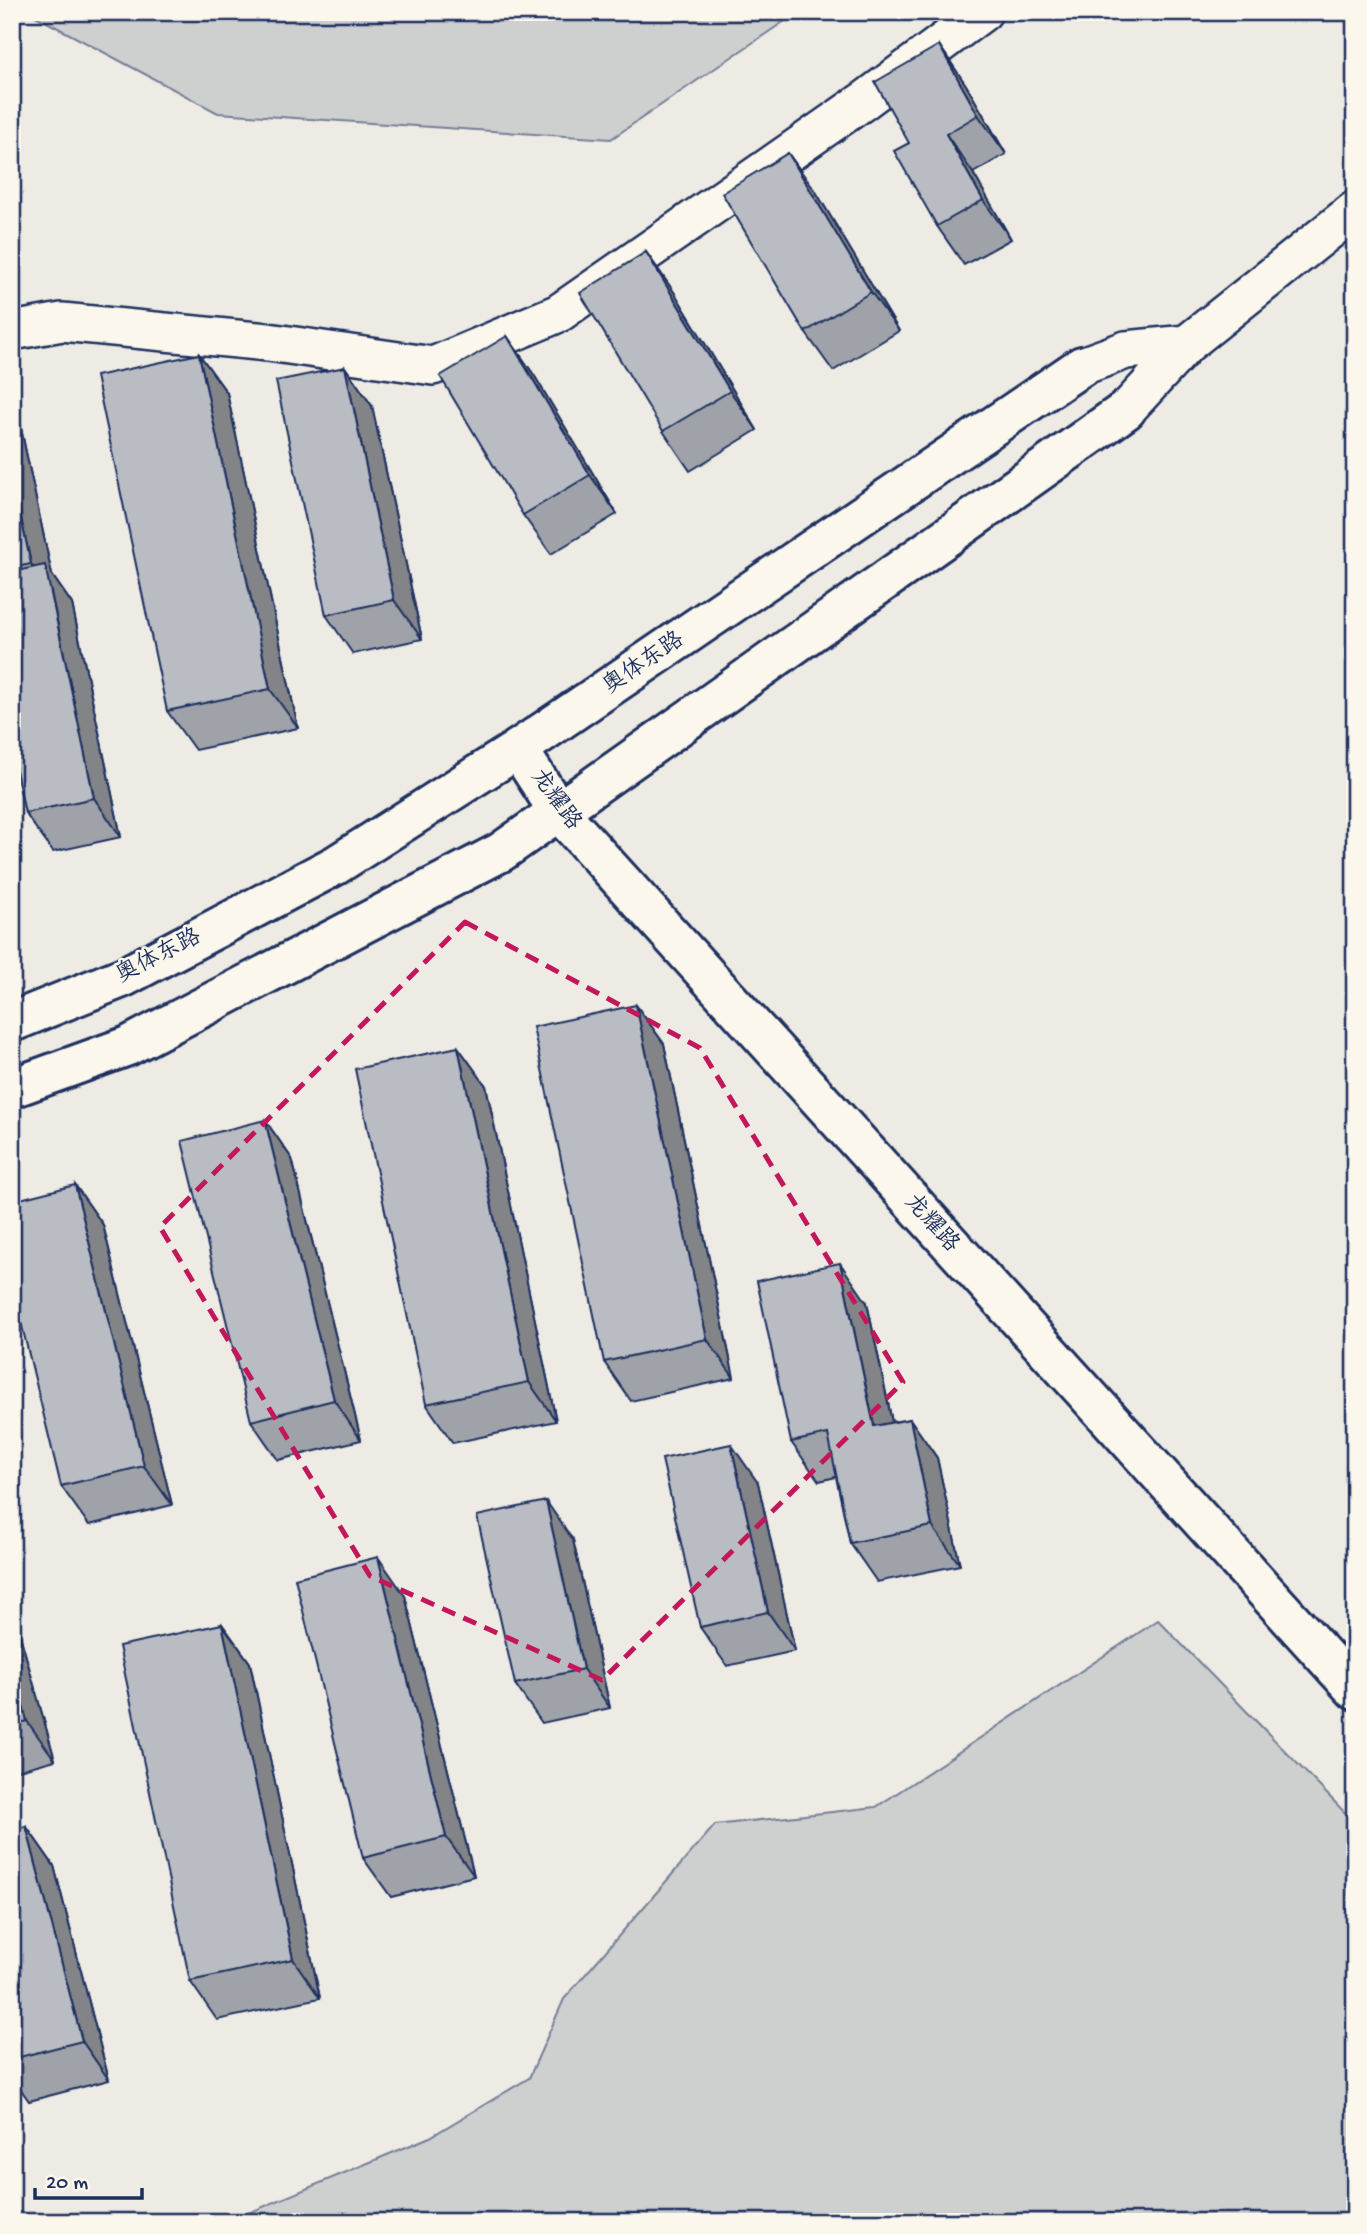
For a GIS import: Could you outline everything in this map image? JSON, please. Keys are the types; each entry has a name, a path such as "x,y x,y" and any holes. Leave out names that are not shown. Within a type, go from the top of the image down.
{"main road":[{"name":"奥体东路","path":"12,1022 124,977 336,865 518,749 1082,366"},
{"path":"12,1088 128,1046 501,852 1126,410"},
{"name":"龙耀路","path":"518,749 558,811 1355,1690"}],"street":[{"path":"12,331 62,322 268,342 433,366 559,313 865,100 984,12"},
{"path":"1126,410 1187,344 1355,210"},
{"name":"奥体东路","path":"1082,366 1126,350 1187,344"}],"highlighted area":[{"path":"465,922 700,1048 903,1382 602,1680 370,1576 160,1227"}],"shaded area":[{"path":"28,12 798,12 611,139 218,113"},
{"path":"1158,1620 1355,1823 1355,2222 214,2222 246,2214 430,2137 529,2078 564,1999 715,1825 876,1807"}],"building":[{"path":"939,45 978,115 946,134 983,200 937,226 894,151 909,143 875,82"},
{"path":"788,153 871,292 805,332 722,193"},
{"path":"646,252 730,391 663,431 580,293"},
{"path":"507,336 590,475 523,515 440,376"},
{"path":"199,354 270,689 167,711 96,376"},
{"path":"345,367 394,600 326,615 276,381"},
{"path":"12,477 31,564 12,568"},
{"path":"45,565 94,798 25,813 12,751 12,572"},
{"path":"636,1005 707,1339 604,1362 533,1027"},
{"path":"458,1047 529,1382 426,1404 355,1069"},
{"path":"265,1120 334,1400 251,1421 182,1141"},
{"path":"75,1185 144,1466 61,1486 12,1285 12,1201"},
{"path":"840,1263 874,1426 910,1419 932,1526 850,1543 828,1434 791,1442 757,1281"},
{"path":"731,1444 768,1612 700,1627 662,1459"},
{"path":"546,1501 583,1669 515,1684 477,1516"},
{"path":"378,1557 446,1837 363,1858 295,1578"},
{"path":"222,1624 293,1959 190,1981 119,1646"},
{"path":"12,1667 27,1721 12,1725"},
{"path":"26,1826 82,2041 12,2059 12,1830"}]}
